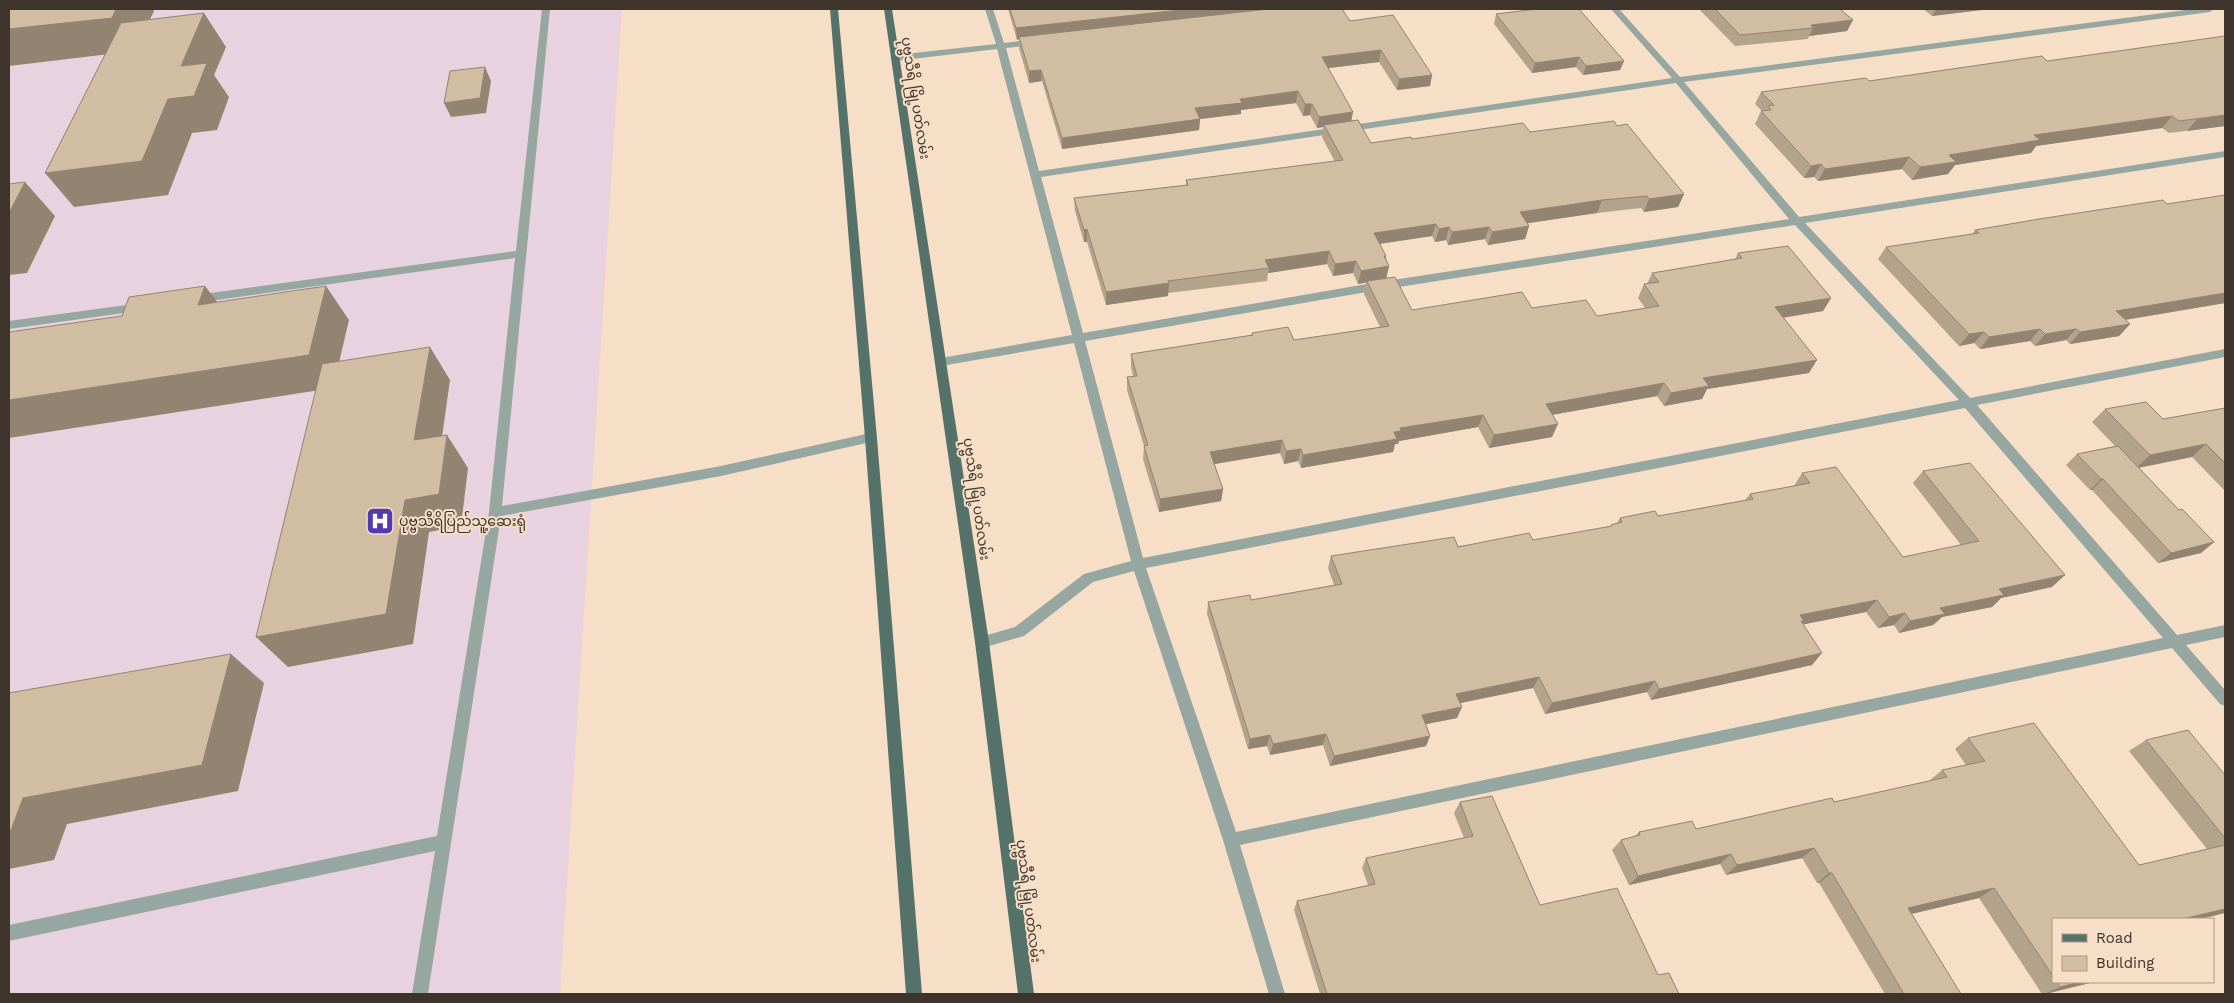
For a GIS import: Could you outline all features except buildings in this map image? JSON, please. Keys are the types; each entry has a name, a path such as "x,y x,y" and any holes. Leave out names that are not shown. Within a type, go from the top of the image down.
{"main road":[{"path":"834,9 871,438 914,994"},
{"name":"ပုဗ္ဗသီရိ မြို့ပတ်လမ်း","path":"888,9 982,642 1026,994"}],"street":[{"path":"420,994 495,512 546,9"},
{"path":"989,9 1001,46 1138,564 1231,840 1277,994"},
{"path":"1615,9 1678,80 1797,221 1968,403 2225,700"},
{"path":"1035,175 1678,80 2210,9"},
{"path":"895,58 1039,41"},
{"path":"941,362 1367,288 2225,154"},
{"path":"186,300 520,254"},
{"path":"9,325 156,305"},
{"path":"982,642 1019,632 1089,578 1138,564 2225,353"},
{"path":"495,512 721,471 871,438"},
{"path":"1231,840 2225,631"},
{"path":"9,933 444,842"}],"shaded area":[{"path":"9,9 622,9 560,994 9,994"}],"place":[{"name":"ပုဗ္ဗသီရိပြည်သူ့ဆေးရုံ","path":"380,521"}]}
